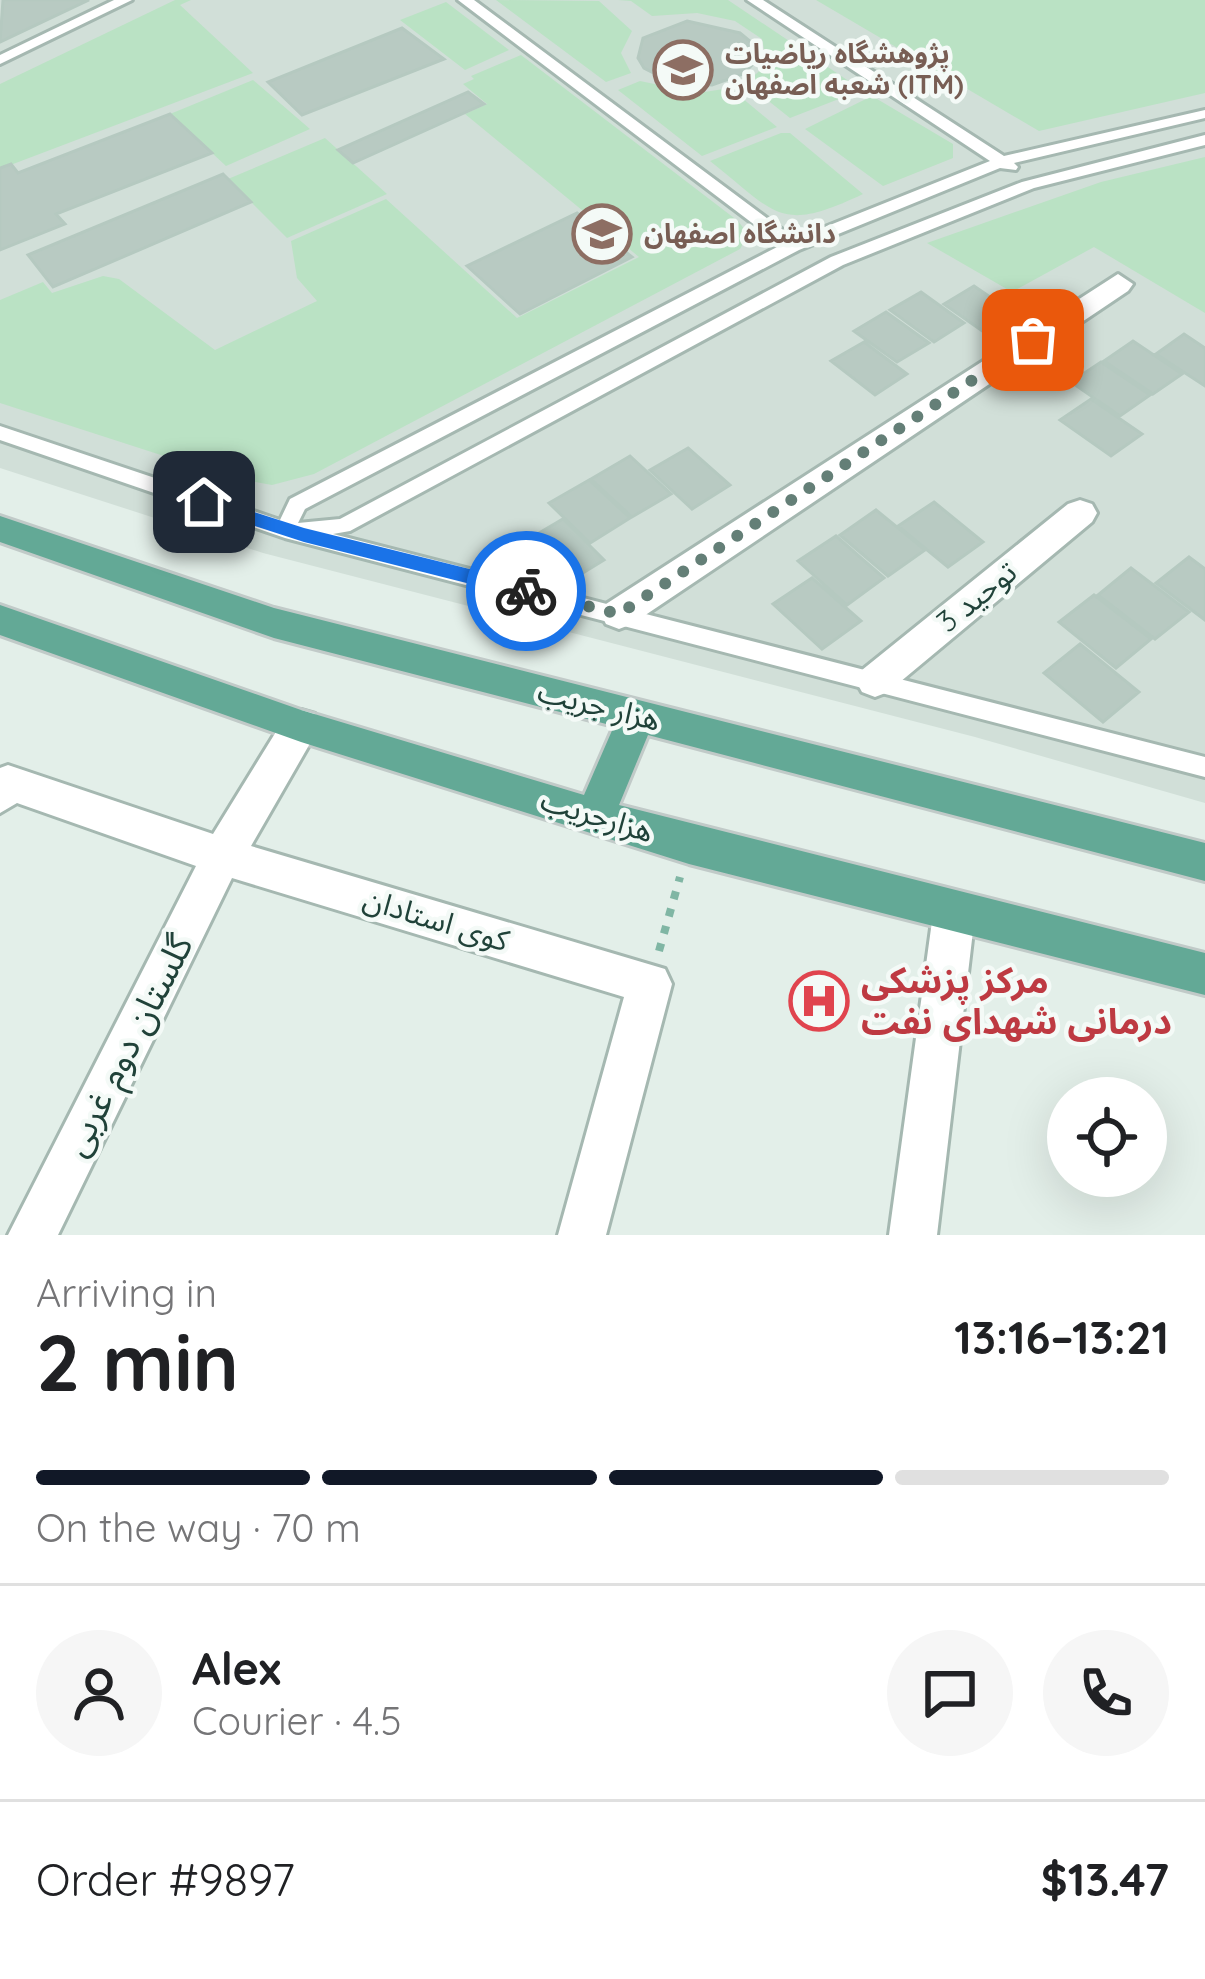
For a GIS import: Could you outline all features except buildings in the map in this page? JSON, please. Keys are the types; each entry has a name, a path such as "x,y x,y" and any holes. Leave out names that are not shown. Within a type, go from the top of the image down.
{"main road":[{"name":"هزار جریب","path":"0,529 274,623 1205,862"},
{"name":"هزارجریب","path":"0,620 302,726 689,845 1205,974"},
{"path":"596,814 637,716"}],"street":[{"path":"619,614 1118,284"},
{"name":"توحید 3","path":"875,681 1080,513"},
{"path":"222,856 302,726"},
{"name":"کوی استادان","path":"4,789 650,984"},
{"name":"گلستان دوم غربی","path":"32,1235 222,856"},
{"path":"913,1235 954,914"},
{"path":"582,1235 650,984"}],"lane":[{"path":"0,60 125,0"},
{"path":"465,0 793,246"},
{"path":"754,0 1003,160 1028,185"},
{"path":"285,530 297,503 793,246 1003,160 1205,114"},
{"path":"285,530 343,526 837,261 1028,185 1205,140"},
{"path":"0,434 285,530 1205,767"}],"path":[{"path":"650,984 689,845"}],"shaded area":[{"name":"دانشگاه اصفهان","path":"0,0 1205,0 1205,803 975,737 263,553 0,468"}],"green space":[{"path":"175,0 191,0 180,5 253,73 0,169 0,84"},
{"path":"496,0 599,1 632,31 621,53 631,73 606,82"},
{"path":"618,0 728,0 862,90 790,118 746,83 767,64 762,39 735,21 697,13 652,16 631,1"},
{"path":"816,0 1205,0 1205,93 1039,131"},
{"path":"446,2 509,50 465,70 400,20"},
{"path":"521,55 738,221 748,234 740,249 314,474 272,485 232,478 0,403 0,300 43,282 52,293 103,276 119,279 215,350 317,301 297,278 291,241 386,199 517,318 639,257 465,114 487,104 463,84"},
{"path":"253,80 310,129 226,166 170,114"},
{"path":"640,81 698,93 730,88 777,127 702,156 618,90"},
{"path":"872,96 953,144 953,158 883,186 805,129"},
{"path":"790,133 863,194 813,213 780,212 710,161"},
{"path":"325,138 387,194 287,238 228,179"},
{"path":"1205,157 1205,313 1094,247 1012,292 927,243 1101,182"}],"way so far":[{"path":"526,591 619,614 1033,340"}],"place":[{"name":"پژوهشگاه رياضيات شعبه اصفهان (ITM)","path":"683,70"},
{"name":"دانشگاه اصفهان","path":"602,234"},
{"name":"مرکز پزشکی درمانی شهدای نفت","path":"819,1001"}],"route":[{"path":"204,502 285,530 526,591"}]}
